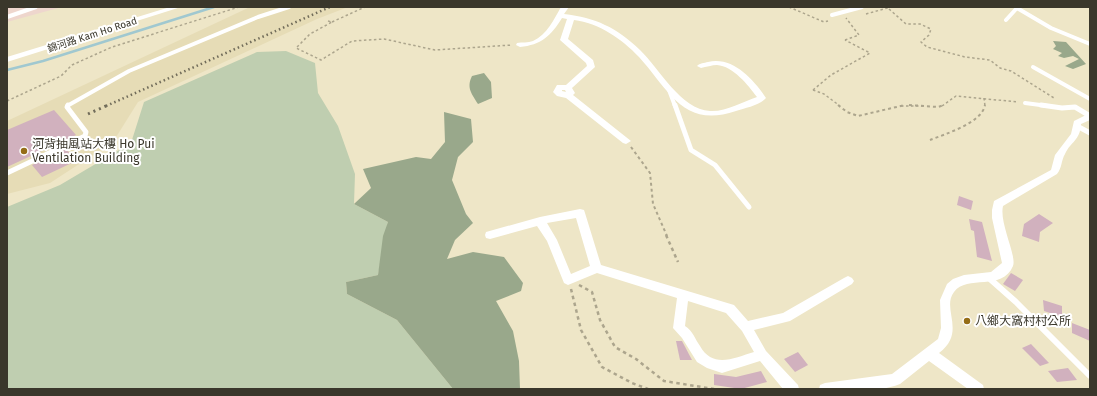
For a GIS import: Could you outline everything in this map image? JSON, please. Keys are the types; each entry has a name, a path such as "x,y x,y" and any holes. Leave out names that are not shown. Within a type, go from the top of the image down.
{"street":[{"name":"錦河路 Kam Ho Road","path":"7,60 156,10 177,7"},
{"path":"520,45 530,45 544,40 566,7"},
{"path":"560,16 600,24 625,41 642,55 668,87 687,106 695,111 711,115 762,98 753,87 724,64 717,63 701,66"},
{"path":"571,17 564,40 590,62 591,67 568,91 626,141"},
{"path":"825,389 895,380 943,343 947,335 948,325 944,304 946,295 950,288 962,281 990,279 1008,264 997,219 996,209 998,204 1054,172 1059,163 1061,151 1075,138 1079,121 1090,116"},
{"path":"490,235 540,221 580,213 596,268"},
{"path":"540,221 552,240 569,284 596,268 730,310 746,327 762,355 786,384 794,389"},
{"path":"746,327 786,317 848,281"},
{"path":"683,295 679,328 686,331 695,351 702,358 722,367 762,355"},
{"path":"930,354 978,389"}],"lane":[{"path":"7,17 36,7"},
{"path":"7,173 85,136 86,132 67,108 68,105 129,71 176,50 258,17 289,7"},
{"path":"832,15 862,7"},
{"path":"1006,20 1017,8 1051,28 1090,44"},
{"path":"1033,67 1090,99"},
{"path":"668,87 691,150 715,165 749,207"},
{"path":"1025,103 1062,108 1075,107 1090,116"},
{"path":"1077,126 1090,132"},
{"path":"990,279 1020,304 1074,362 1090,376"}],"path":[{"path":"7,101 61,76 72,65 112,47 239,7"},
{"path":"365,7 310,34 296,48 321,60 352,41 384,39 435,50 520,45"},
{"path":"889,9 906,24 920,24 931,29 929,35 921,42 927,47 965,57 990,60 1000,68 1011,71 1054,99 1062,108"},
{"path":"846,18 859,35 845,40 870,53 831,75 813,90 824,94 847,112 862,116 892,107 938,107 943,106 956,96 1025,103"},
{"path":"930,140 962,126 980,114 985,107 984,98"},
{"path":"626,141 650,173 653,204 678,262"},
{"path":"648,389 632,383 602,367 581,330 569,284 577,284 592,292 600,320 615,347 636,359 664,381 714,389"}],"shaded area":[{"path":"7,7 62,7 7,22"},
{"path":"250,7 348,7 317,19 138,102 113,142 50,183 7,194 7,121"}],"green space":[{"path":"1053,41 1066,42 1086,64 1073,69 1065,66 1079,59 1073,56 1064,58 1058,56 1062,53 1053,49 1056,46"},
{"path":"286,51 315,63 318,93 338,126 355,174 354,204 388,222 378,275 346,282 347,294 397,320 453,389 7,389 7,207 60,185 131,143 144,102 257,52"},
{"path":"484,73 491,82 492,98 478,104 470,91 470,80 472,76"},
{"path":"444,112 471,119 473,142 458,157 452,180 466,214 473,223 455,240 447,259 473,252 504,257 523,283 521,291 496,301 513,331 519,361 520,389 453,389 397,320 347,294 346,282 378,275 383,236 388,222 354,204 371,188 363,169 416,157 431,159 445,142"}],"building":[{"name":"河背抽風站大樓 Ho Pui Ventilation Building","path":"54,110 76,135 7,167 7,130"},
{"path":"66,149 76,161 42,177 32,165"},
{"path":"959,196 973,201 971,210 957,205"},
{"path":"1039,214 1053,223 1040,232 1039,242 1022,236 1024,224"},
{"path":"969,219 982,222 992,261 977,257 974,231 971,230"},
{"path":"1011,273 1023,280 1015,291 1003,284"},
{"path":"1043,300 1062,306 1062,317 1044,311"},
{"path":"1072,323 1090,330 1090,341 1072,333"},
{"path":"676,341 682,341 692,360 680,360"},
{"path":"1031,344 1049,363 1040,366 1022,348"},
{"path":"798,352 808,365 795,372 784,359"},
{"path":"1068,368 1077,380 1057,382 1048,371"},
{"path":"761,371 767,382 741,389 714,385 714,374 736,377"}],"waterway":[{"path":"7,70 43,61 214,7"}],"railway":[{"path":"106,106 330,7"},
{"path":"88,114 108,105"}],"place":[{"name":"河背抽風站大樓 Ho Pui Ventilation Building","path":"24,151"},
{"name":"八鄉大窩村村公所","path":"967,321"}]}
